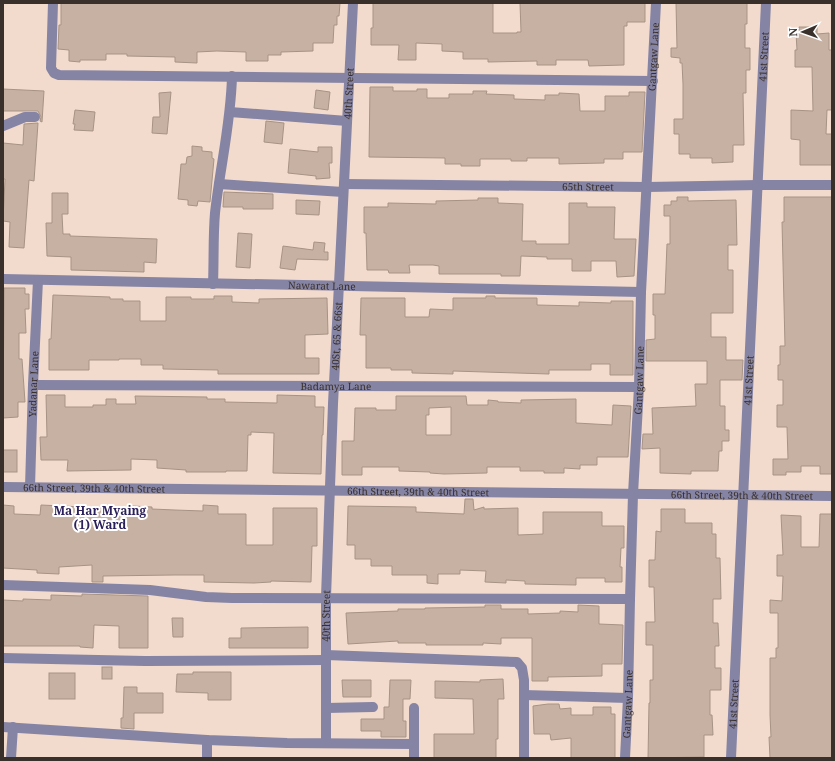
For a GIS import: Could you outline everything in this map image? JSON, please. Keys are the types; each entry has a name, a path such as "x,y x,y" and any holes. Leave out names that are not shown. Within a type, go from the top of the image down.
{"street":[{"path":"53,3 51,68 54,73 59,75 653,81"},
{"name":"40th Street","path":"343,188 353,3"},
{"name":"Gantgaw Lane","path":"625,758 633,494 639,387 641,292 656,3"},
{"name":"41st Street","path":"731,758 759,185 766,3"},
{"path":"213,284 215,215 230,112 232,76"},
{"path":"230,112 347,121"},
{"path":"3,126 25,117 35,117"},
{"name":"65th Street","path":"219,184 343,188 832,185"},
{"name":"40St, 65 & 66st","path":"330,490 343,188"},
{"name":"Nawarat Lane","path":"3,279 641,292"},
{"name":"Yadanar Lane","path":"30,487 38,280"},
{"name":"Badamya Lane","path":"33,385 639,387"},
{"name":"66th Street, 39th & 40th Street","path":"3,487 832,496"},
{"name":"40th Street","path":"326,743 326,598 330,490"},
{"path":"3,585 150,590 206,597 630,599"},
{"path":"3,658 145,661 326,658 517,662 522,668 524,695 524,758"},
{"path":"524,695 628,698"},
{"path":"326,708 374,707"},
{"path":"414,708 414,758"},
{"path":"11,758 8,727 207,740 414,744"},
{"path":"207,740 207,758"}],"building":[{"path":"61,3 340,3 339,16 337,16 337,25 334,25 333,43 313,43 313,51 281,52 281,55 268,55 268,61 246,61 246,52 197,52 197,63 175,62 175,57 127,56 127,54 106,54 106,60 80,60 80,62 69,61 69,50 58,49 59,25 61,25"},
{"path":"373,3 493,3 493,33 521,32 520,3 645,3 645,22 627,22 627,26 624,26 624,65 589,66 588,60 556,60 556,65 537,65 537,61 488,62 488,59 463,59 463,52 442,51 442,44 416,43 416,60 398,60 399,45 371,45"},
{"path":"676,3 747,3 745,48 750,48 750,70 746,70 746,93 743,93 744,145 733,145 733,162 712,163 712,158 690,158 690,154 679,154 679,134 674,134 674,119 683,119 682,63 680,63 680,58 671,57 671,48 677,48"},
{"path":"799,27 817,27 817,34 829,33 829,50 832,50 832,110 827,110 826,134 832,134 832,165 800,165 800,140 791,139 791,110 813,111 812,67 795,67 795,50 797,50 796,33 799,33"},
{"path":"370,87 393,87 393,91 417,91 417,89 427,89 427,98 449,98 449,94 473,94 473,91 487,91 486,94 514,95 514,99 545,100 545,95 559,95 559,93 579,94 580,111 605,111 605,96 629,96 629,92 645,92 642,152 623,152 623,159 604,159 604,163 559,164 559,158 527,158 527,161 511,161 511,159 480,159 480,166 445,164 445,158 369,157"},
{"path":"3,89 44,91 42,122 40,121 41,117 38,111 3,111"},
{"path":"316,90 330,92 328,110 314,108"},
{"path":"171,92 167,134 152,133 153,117 160,117 159,93"},
{"path":"75,110 95,112 93,131 74,130 75,124 73,124"},
{"path":"266,121 284,123 282,144 264,142"},
{"path":"38,123 34,181 29,180 24,248 9,247 10,222 3,221 5,179 3,179 3,143 23,145 24,124"},
{"path":"192,146 202,147 202,151 212,152 212,158 214,159 210,202 198,201 197,206 188,205 188,200 178,199 181,164 186,164 187,157 192,156"},
{"path":"318,147 332,147 332,163 329,163 330,178 316,179 316,176 288,173 290,149 318,152"},
{"path":"224,192 273,194 273,209 223,207"},
{"path":"52,193 68,193 68,214 62,214 63,234 70,234 70,236 157,239 156,263 144,262 144,272 71,270 71,257 47,256 46,223 52,223"},
{"path":"677,197 688,197 688,201 736,200 737,245 728,245 728,270 733,270 733,313 711,313 711,337 726,337 726,360 743,360 742,380 720,380 720,406 725,406 725,430 729,430 729,441 722,441 722,451 719,451 718,471 691,471 691,474 660,473 660,448 642,449 643,434 653,434 652,408 696,406 695,384 707,384 707,361 646,361 646,340 655,339 653,294 665,294 667,244 670,244 670,216 664,216 664,205 671,205 671,201 677,201"},
{"path":"784,197 832,197 832,474 820,474 820,466 801,466 801,472 786,472 786,475 773,475 773,459 788,459 787,427 777,427 777,405 783,405 783,380 778,380 778,365 780,365 780,346 785,346 782,222 784,222"},
{"path":"478,198 498,198 498,203 523,204 522,241 536,241 536,244 569,244 569,203 587,203 587,207 615,207 614,239 636,239 634,276 617,277 616,261 591,261 591,271 572,271 572,259 547,259 547,257 521,256 520,276 501,276 501,274 439,274 439,266 433,265 409,265 410,273 389,273 388,270 367,270 366,233 364,233 364,207 388,207 388,203 436,204 436,201 478,200"},
{"path":"296,200 320,201 319,215 296,214"},
{"path":"238,233 252,234 250,268 236,267"},
{"path":"314,242 325,243 324,252 328,252 328,260 297,259 295,270 280,268 283,246 313,250"},
{"path":"4,288 25,288 25,294 29,294 29,309 25,309 26,333 19,333 19,359 22,359 25,402 18,402 18,417 3,418"},
{"path":"53,295 110,297 110,299 123,299 123,301 140,301 140,321 166,321 166,297 214,299 214,296 232,296 232,302 259,303 259,299 327,298 328,334 305,335 305,358 319,358 319,374 218,374 218,370 163,369 163,365 141,365 141,359 89,360 89,370 49,370 49,339 51,339"},
{"path":"486,296 495,296 495,298 537,298 537,305 579,306 579,302 611,303 611,301 633,301 633,375 610,375 610,364 591,364 591,370 549,370 549,374 453,371 453,374 412,373 412,370 366,368 366,335 360,335 361,298 405,298 405,317 429,317 430,309 453,310 453,298 486,298"},
{"path":"46,395 65,395 65,407 93,407 93,405 106,405 106,399 116,399 116,404 136,404 135,396 207,397 207,399 225,399 225,402 277,403 277,395 315,396 315,407 324,407 321,474 273,473 274,433 251,432 251,435 248,435 247,471 186,472 186,470 157,468 157,460 131,459 131,470 67,471 68,460 41,460 40,437 47,437"},
{"path":"396,396 466,396 467,405 488,405 488,400 521,403 521,400 576,399 576,423 612,425 613,405 631,406 628,457 597,457 597,465 580,465 580,469 564,468 564,473 520,471 520,467 487,467 487,473 444,474 399,471 399,467 362,467 362,475 342,475 342,441 354,441 355,408 396,410","holes":["451,407 451,435 426,435 426,415 429,415 429,408"]},
{"path":"3,450 17,450 17,472 3,472"},
{"path":"465,499 473,499 474,510 484,507 484,509 518,508 518,535 543,534 543,512 602,512 602,526 624,526 624,548 621,548 620,567 622,567 622,582 605,582 605,578 576,578 576,585 525,584 525,581 506,580 506,583 485,582 486,571 460,570 460,574 438,574 438,584 427,583 427,575 392,575 392,566 371,566 371,559 355,559 355,545 347,545 348,506 416,507 416,512 464,514"},
{"path":"3,505 14,506 14,514 40,515 41,505 106,508 106,512 131,513 132,506 152,507 152,509 203,511 203,505 218,506 218,514 246,514 246,545 273,545 273,508 317,508 317,546 312,546 311,582 204,582 204,575 174,575 103,576 103,582 92,582 92,565 59,567 59,574 37,573 37,570 3,568"},
{"path":"661,509 685,509 685,523 712,523 712,534 716,534 716,558 720,558 721,599 713,599 713,623 718,623 719,646 715,646 715,668 721,668 721,690 710,690 710,715 712,715 713,735 704,735 704,757 648,758 650,680 653,680 653,645 646,645 646,622 655,622 654,587 649,587 649,560 655,560 656,531 661,532"},
{"path":"820,514 832,514 832,758 770,758 770,658 776,658 776,648 778,648 778,613 770,613 770,600 782,601 783,576 777,576 777,555 783,555 781,515 801,516 801,547 819,547"},
{"path":"82,594 148,596 148,648 119,648 119,626 94,625 93,648 80,646 3,646 3,600 51,600 51,595 82,596"},
{"path":"485,605 501,605 501,609 528,609 528,614 560,613 560,611 578,612 578,605 599,606 599,624 623,625 622,664 602,664 602,676 548,677 548,681 532,681 532,638 501,638 501,644 483,643 483,645 426,645 426,643 398,643 398,641 348,644 346,613 398,611 398,609 485,607"},
{"path":"172,618 183,618 183,637 173,637"},
{"path":"308,627 308,648 229,648 229,638 241,638 241,628"},
{"path":"102,667 112,667 112,679 102,679"},
{"path":"193,672 231,672 231,700 208,700 208,693 176,692 177,674 193,674"},
{"path":"49,673 75,673 75,699 49,699"},
{"path":"503,679 504,699 498,699 498,739 496,739 496,758 434,758 434,734 474,734 473,699 435,698 435,681 480,682 480,680"},
{"path":"342,680 371,680 371,697 343,697"},
{"path":"390,680 411,680 410,699 403,699 403,721 406,721 406,737 381,737 381,731 361,731 361,719 384,719 384,707 389,707"},
{"path":"124,687 137,687 137,693 163,693 163,713 134,713 134,729 121,728 121,718 123,718"},
{"path":"559,704 560,709 571,708 571,715 593,715 593,707 611,707 611,714 615,714 615,758 571,758 571,738 551,740 550,734 534,734 533,706"}],"district":[{"name":"Ma Har Myaing (1) Ward","path":"100,518"}]}
